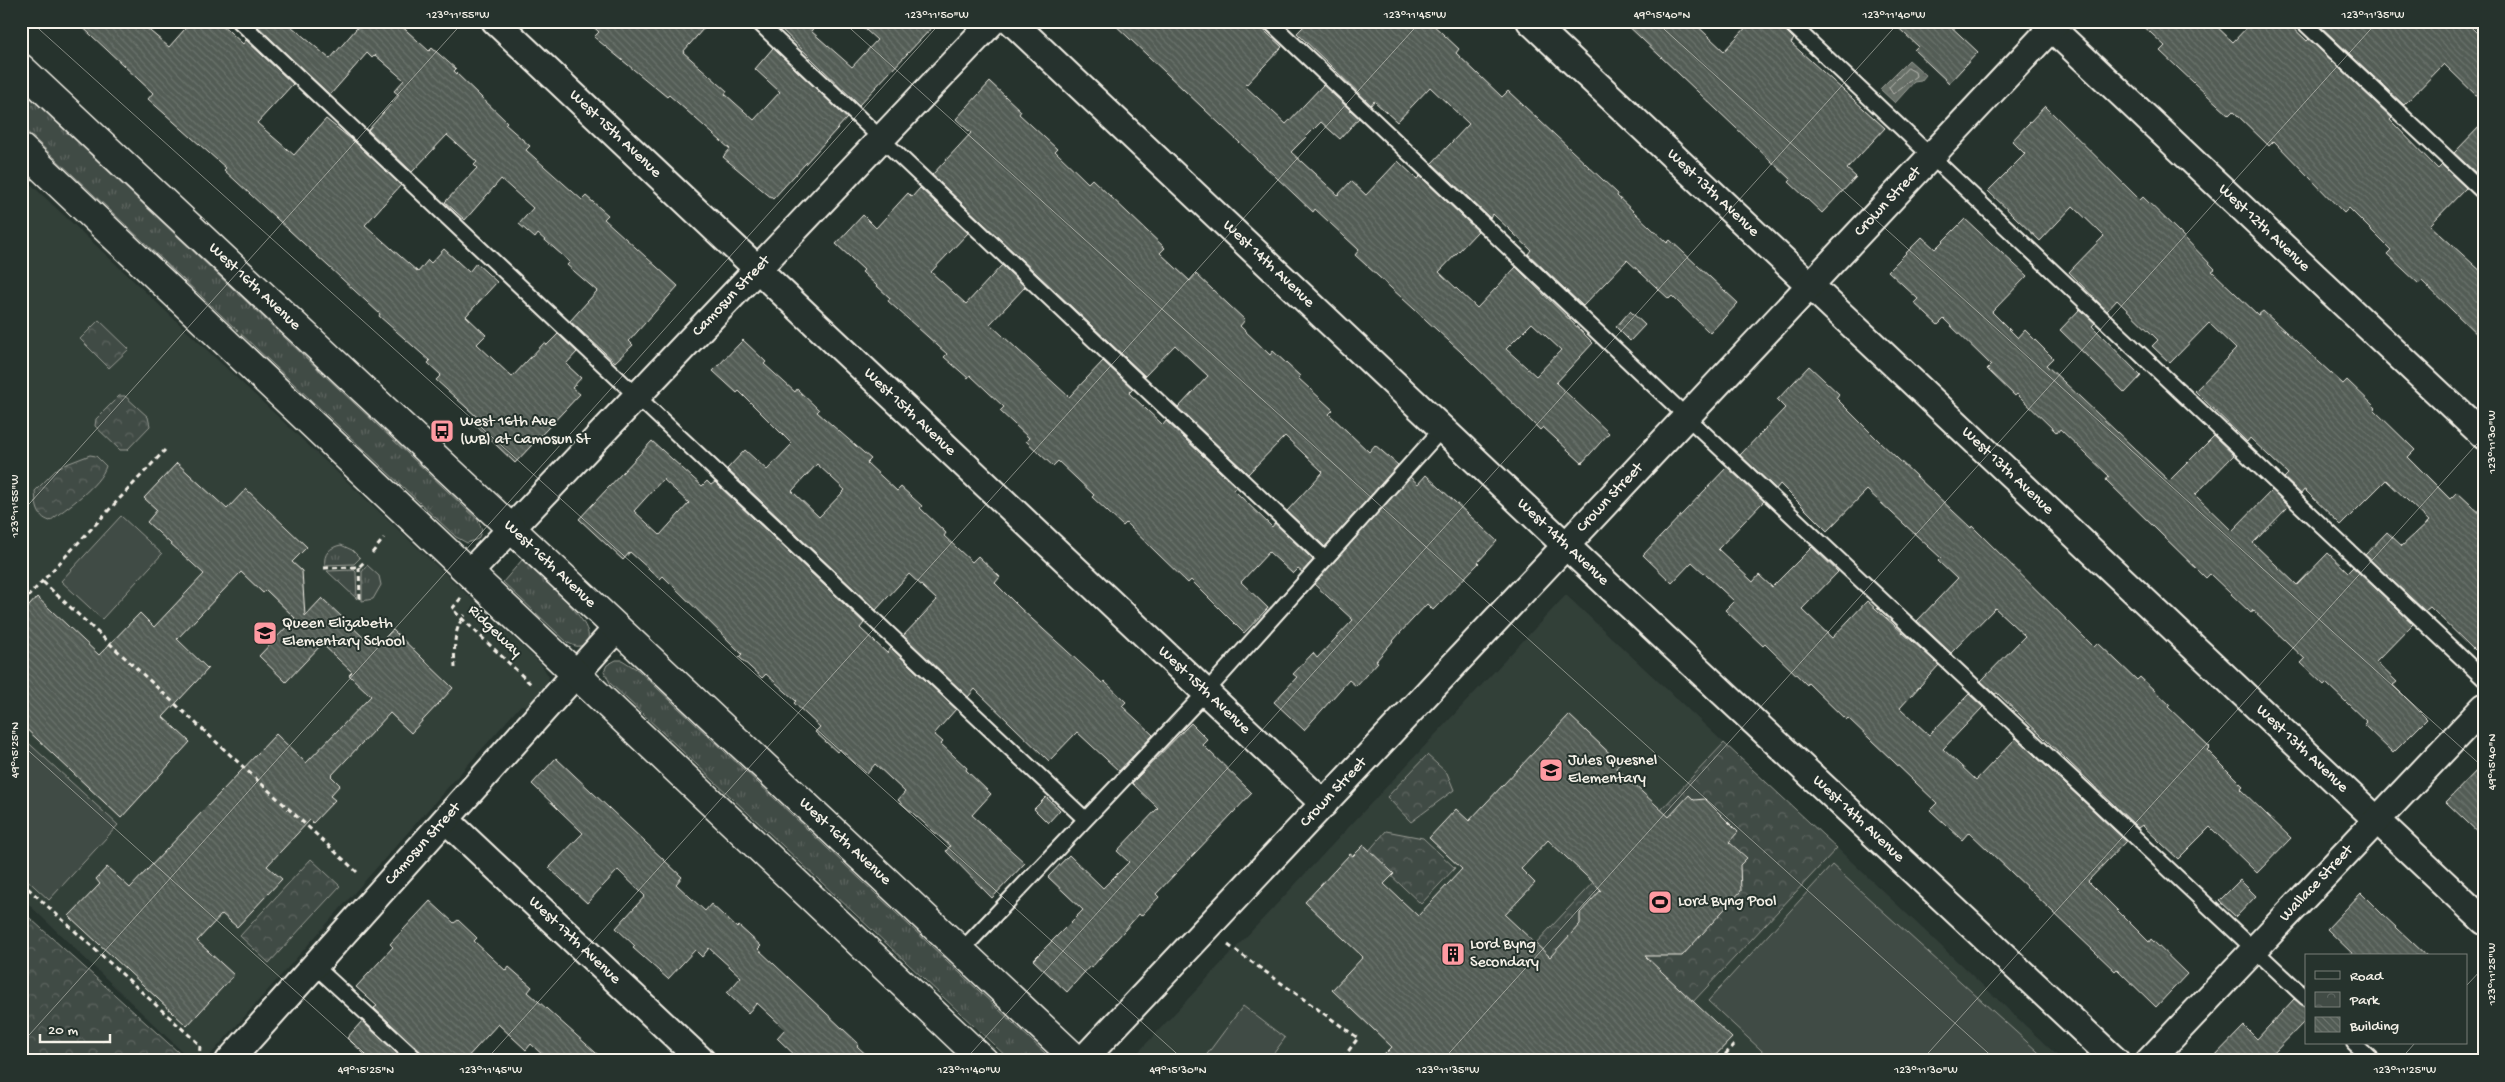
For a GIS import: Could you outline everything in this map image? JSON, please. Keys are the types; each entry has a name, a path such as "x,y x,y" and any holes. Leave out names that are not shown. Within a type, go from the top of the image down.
{"main road":[{"name":"West 16th Avenue","path":"21,68 1080,1061"},
{"path":"21,148 984,1061"}],"street":[{"name":"West 15th Avenue","path":"495,21 1324,804"},
{"name":"Camosun Street","path":"470,572 636,396 759,270 993,21"},
{"name":"West 14th Avenue","path":"1011,21 1566,546 2116,1061"},
{"name":"West 13th Avenue","path":"1530,21 2484,921"},
{"name":"Crown Street","path":"1080,1061 1932,156 2051,24"},
{"name":"West 12th Avenue","path":"2051,24 2484,436"},
{"name":"Camosun Street","path":"229,1061 617,628"},
{"name":"Wallace Street","path":"2149,1061 2484,707"},
{"name":"West 17th Avenue","path":"446,820 702,1061"}],"lane":[{"path":"239,21 1085,819"},
{"path":"757,21 1325,559"},
{"path":"1270,21 1687,417 2305,997"},
{"path":"1788,21 2484,679"},
{"path":"2302,21 2484,193"},
{"path":"961,951 1206,692 1442,429"},
{"path":"315,966 418,1061"},
{"path":"2355,1044 2373,1061"}],"path":[{"path":"442,431 448,424"},
{"path":"21,604 165,450"},
{"path":"372,553 384,538"},
{"path":"324,568 358,567 365,561"},
{"path":"358,567 360,600"},
{"name":"Ridgeway","path":"470,572 466,594 452,609 551,703"},
{"path":"43,582 357,872"},
{"path":"455,668 455,640 465,615"},
{"path":"21,882 200,1045 199,1061"},
{"path":"1228,945 1358,1038 1341,1061"},
{"path":"1719,1061 1734,1045"}],"shaded area":[{"name":"Queen Elizabeth Elementary School","path":"21,175 541,664 549,677 545,691 530,706 521,705 205,1061 192,1061 21,897"},
{"name":"Lord Byng Secondary","path":"1566,595 1724,743 1536,944 1648,1049 1837,848 2063,1061 1130,1061"}],"green space":[{"path":"21,89 478,520 482,530 478,539 467,543 456,537 21,126"},
{"path":"99,320 129,349 109,368 80,339"},
{"path":"119,396 125,396 148,417 150,426 127,450 120,450 95,426 96,419"},
{"path":"90,455 96,456 106,466 103,474 90,489 50,521 45,519 39,513 35,491 59,467"},
{"path":"121,516 162,554 102,619 61,581"},
{"path":"341,545 352,550 360,558 354,564 325,565 326,554 334,547"},
{"path":"522,560 553,588 578,615 586,627 588,638 583,645 577,646 568,643 503,582"},
{"path":"367,565 379,576 381,585 373,599 362,601 362,572"},
{"path":"354,570 356,572 357,599 327,571"},
{"path":"616,660 622,660 638,670 1047,1055 1050,1061 1011,1061 610,683 604,671 607,665"},
{"path":"21,736 118,825 49,900 21,874"},
{"name":"Lord Byng Pool","path":"1724,743 1837,848 1648,1050 1535,944"},
{"path":"1427,755 1447,773 1454,790 1411,822 1387,797"},
{"path":"1386,831 1423,838 1455,868 1421,904 1367,853"},
{"path":"311,859 340,886 269,963 240,936"},
{"path":"1832,865 2048,1061 1773,1061 1708,1001"},
{"path":"21,910 188,1061 21,1061"},
{"path":"1243,1006 1285,1038 1268,1061 1202,1061"}],"water":[{"path":"1909,60 1926,75 1921,81 1914,82 1895,103 1880,89"}],"building":[{"path":"76,21 138,21 169,47 192,21 218,21 243,44 246,40 293,84 257,123 294,155 326,119 356,143 401,185 365,225 418,272 428,260 431,263 444,249 469,272 476,263 497,282 466,316 486,335 477,344 512,377 544,343 547,345 558,334 577,352 566,364 581,378 572,388 580,394 515,463 472,422 477,417 436,380 441,375 428,363 430,361 379,316 380,314 224,170 226,168 148,99 153,93"},
{"path":"263,21 285,21 330,59 363,21 396,21 429,51 432,48 456,69 454,71 507,122 505,124 530,146 526,150 582,200 586,196 608,215 604,219 678,286 629,341 633,345 615,362 570,321 597,291 567,265 570,262 538,234 535,238 519,224 533,208 501,179 465,220 445,202 477,168 474,165 477,162 447,135 412,172 368,130 399,95 394,91 404,80 375,55 372,58 367,53 330,95 258,27"},
{"path":"587,21 710,21 683,52 727,91 725,94 754,120 780,92 755,69 773,48 847,118 773,199 723,157 730,149 669,95 667,97 594,37 599,32"},
{"path":"773,21 820,21 811,31 852,67 877,40 856,21 938,21 859,105"},
{"path":"1111,21 1254,21 1282,47 1245,86 1286,124 1323,85 1359,118 1340,139 1321,122 1291,152 1338,195 1351,181 1366,195 1398,161 1417,179 1420,176 1478,231 1439,272 1477,308 1516,267 1593,343 1556,383 1609,433 1582,463 1543,427 1540,430 1461,352 1355,255 1359,250 1315,209 1313,212","holes":["1532,323 1561,350 1536,376 1506,349"]},
{"path":"1309,21 1429,21 1459,49 1456,53 1502,97 1508,91 1618,194 1617,196 1667,243 1670,240 1738,303 1710,333 1672,296 1669,299 1627,260 1583,306 1528,254 1531,250 1493,214 1490,218 1432,163 1469,124 1430,87 1397,122 1374,101 1371,105 1297,33"},
{"path":"1623,21 1692,21 1724,51 1752,21 1779,21 1782,27 1794,39 1791,43 1885,128 1847,169 1856,177 1822,213 1789,182 1791,180"},
{"path":"1891,21 1945,21 1978,52 1949,83 1914,50 1918,46"},
{"path":"2138,21 2211,21 2233,42 2253,21 2286,21 2307,41 2309,39 2392,118 2390,120 2438,169 2442,165 2466,188 2430,225 2484,274 2484,341 2422,281 2419,284 2387,254 2391,250 2349,208 2344,213 2274,141 2269,146 2233,111 2229,115 2194,83 2160,51 2165,46"},
{"path":"2326,21 2465,21 2484,40 2484,103 2444,64 2404,105 2321,27"},
{"path":"990,82 1021,111 1019,114 1057,149 1055,151 1088,183 1092,179 1165,248 1160,253 1190,281 1196,274 1245,320 1240,326 1270,355 1273,351 1300,376 1298,378 1333,410 1329,414 1369,452 1375,445 1398,465 1325,547 1287,511 1323,472 1285,436 1248,474 1178,408 1208,376 1175,345 1145,376 932,175 971,133 956,119"},
{"path":"2045,106 2140,200 2143,197 2178,231 2215,269 2212,271 2258,315 2263,311 2343,384 2347,380 2376,408 2374,410 2415,450 2408,457 2450,499 2457,492 2484,517 2484,640 2474,650 2430,607 2425,611 2365,555 2387,532 2402,546 2429,521 2386,480 2341,525 2306,491 2304,490 2301,494 2284,478 2288,474 2250,438 2247,442 2195,391 2236,349 2209,323 2170,363 2152,346 2158,340 2117,300 2107,311 2069,272 2104,236 2073,206 2040,241 1988,191 2025,154 2012,141"},
{"path":"2484,122 2484,169 2478,175 2454,153"},
{"path":"920,188 968,233 931,272 966,304 1002,265 1025,287 990,324 1069,397 1103,361 1133,389 1129,393 1163,425 1166,421 1236,487 1234,490 1272,527 1275,523 1313,560 1302,572 1298,569 1293,574 1269,552 1241,582 1268,608 1244,633 1191,580 1188,583 1126,523 1123,526 1058,461 1053,466 1026,441 1029,438 1000,411 1004,407 970,375 968,378 944,357 947,354 888,301 890,298 836,244 863,215 876,228 908,193 912,197"},
{"path":"1965,219 2027,276 1992,312 2018,338 2025,330 2053,358 2046,365 2169,481 2214,436 2234,455 2195,495 2232,531 2272,490 2289,506 2253,543 2297,585 2328,553 2348,572 2353,567 2413,624 2376,662 2397,682 2393,685 2427,719 2393,753 2364,725 2367,722 2326,683 2324,685 2301,663 2305,659 2253,610 2251,613 2210,574 2206,578 2106,480 2109,476 2060,429 2057,433 2017,394 2015,396 1987,369 1991,365 1944,319 1938,325 1914,303 1918,299 1888,271 1922,237 1935,249"},
{"path":"2080,309 2095,323 2092,326 2141,376 2125,393 2060,330"},
{"path":"1630,311 1645,325 1630,341 1616,327"},
{"path":"743,340 766,362 764,364 795,392 797,389 819,410 817,412 871,459 867,463 897,491 901,487 922,506 920,508 946,533 944,536 972,562 978,556 1000,577 995,583 1102,683 1104,681 1126,702 1122,706 1153,735 1119,771 1077,732 1049,761 975,689 968,697 903,636 937,600 909,574 876,610 727,469 745,450 767,470 792,444 739,391 737,393 713,371","holes":["817,464 845,490 819,517 792,491"]},
{"path":"1809,366 1839,394 1836,398 1879,441 1971,528 1972,526 2094,647 2098,643 2137,680 2140,677 2170,705 2168,707 2210,747 2207,750 2243,786 2240,789 2291,838 2257,873 2210,827 2178,859 2142,825 2138,828 1997,693 1995,694 1981,681 2025,636 1995,608 1951,653 1917,621 1957,579 1938,561 1941,558 1867,490 1827,531 1780,484 1776,489 1740,455 1785,408 1777,400"},
{"path":"652,441 702,486 707,481 711,485 715,482 864,623 860,628 887,653 891,648 956,709 934,734 943,742 941,744 991,794 972,815 1025,863 992,898 946,851 950,846 898,800 905,792 875,764 867,774 840,749 837,752 815,732 820,727 794,703 796,701 766,674 762,678 739,657 742,654 663,576 660,579 630,552 623,560 579,519","holes":["663,479 689,503 660,535 634,511"]},
{"path":"177,463 227,509 246,489 307,547 292,562 302,571 305,616 322,598 366,640 369,637 378,645 393,630 453,688 411,733 390,713 331,776 340,785 330,796 335,800 313,823 310,820 267,866 282,879 237,927 222,914 197,941 234,975 187,1026 69,916 100,884 96,879 107,867 130,888 276,734 306,763 371,696 349,675 352,672 322,644 286,682 259,656 295,618 266,590 263,593 241,572 177,639 208,669 163,717 190,742 121,818 21,724 21,615 37,597 99,655 140,613 154,627 204,574 147,522 157,510 144,498"},
{"path":"1727,467 1764,501 1718,549 1753,582 1759,575 1772,587 1812,547 1838,572 1802,609 1832,638 1867,601 1939,665 1900,708 1929,735 1969,694 1983,707 1943,749 1976,780 2016,738 2126,841 2088,881 2149,942 2151,939 2187,974 2156,1007 2117,969 2115,971 1969,832 1962,840 1930,810 1937,803 1848,718 1846,720 1808,683 1807,685 1765,644 1763,646 1725,610 1734,601 1692,562 1672,583 1643,555"},
{"path":"1426,475 1497,541 1479,563 1433,610 1427,604 1399,634 1376,661 1378,662 1356,686 1349,680 1304,730 1274,702 1297,677 1293,674 1313,653 1317,658 1353,620 1314,584 1410,477 1418,484"},
{"path":"1569,715 1620,763 1616,768 1669,817 1689,795 1694,800 1705,799 1738,832 1729,842 1747,858 1740,865 1741,891 1682,956 1645,956 1732,1038 1710,1061 1378,1061 1392,1047 1332,990 1363,957 1305,902 1350,854 1353,856 1364,845 1394,874 1384,884 1418,916 1462,869 1429,838 1456,809 1469,821","holes":["1548,840 1601,890 1580,913 1580,924 1550,957 1505,915 1535,883 1521,869"]},
{"path":"1191,723 1208,740 1203,745 1252,793 1156,894 1159,897 1141,916 1139,914 1067,992 1033,960 1083,910 1048,877 1069,855 1103,888 1129,862 1117,851 1158,808 1132,783"},
{"path":"556,758 682,877 676,884 705,911 711,904 737,928 739,926 761,946 758,949 859,1044 857,1046 873,1061 801,1061 777,1038 785,1029 757,1003 748,1013 727,993 741,977 709,948 702,957 695,950 668,979 633,948 635,946 616,928 645,896 618,870 587,903 549,868 583,833 532,784"},
{"path":"2484,763 2484,838 2446,802"},
{"path":"1046,797 1060,810 1048,823 1034,809"},
{"path":"2240,880 2256,896 2236,917 2219,901"},
{"path":"2361,893 2425,954 2353,954 2327,929"},
{"path":"430,901 454,923 458,920 477,938 474,941 506,971 509,967 532,987 528,992 605,1061 549,1061 531,1044 526,1050 498,1024 464,1061 427,1061 424,1055 374,1008 377,1006 356,987 393,947 390,944"},
{"path":"2294,999 2305,1006 2305,1021 2266,1061 2210,1061 2244,1026 2257,1039"},
{"path":"362,1021 405,1061 372,1061 347,1038"}],"place":[{"name":"West 16th Ave (WB) at Camosun St","path":"442,431"},
{"name":"Queen Elizabeth Elementary School","path":"265,633"},
{"name":"Jules Quesnel Elementary","path":"1551,770"},
{"name":"Lord Byng Pool","path":"1660,902"},
{"name":"Lord Byng Secondary","path":"1453,954"}]}
